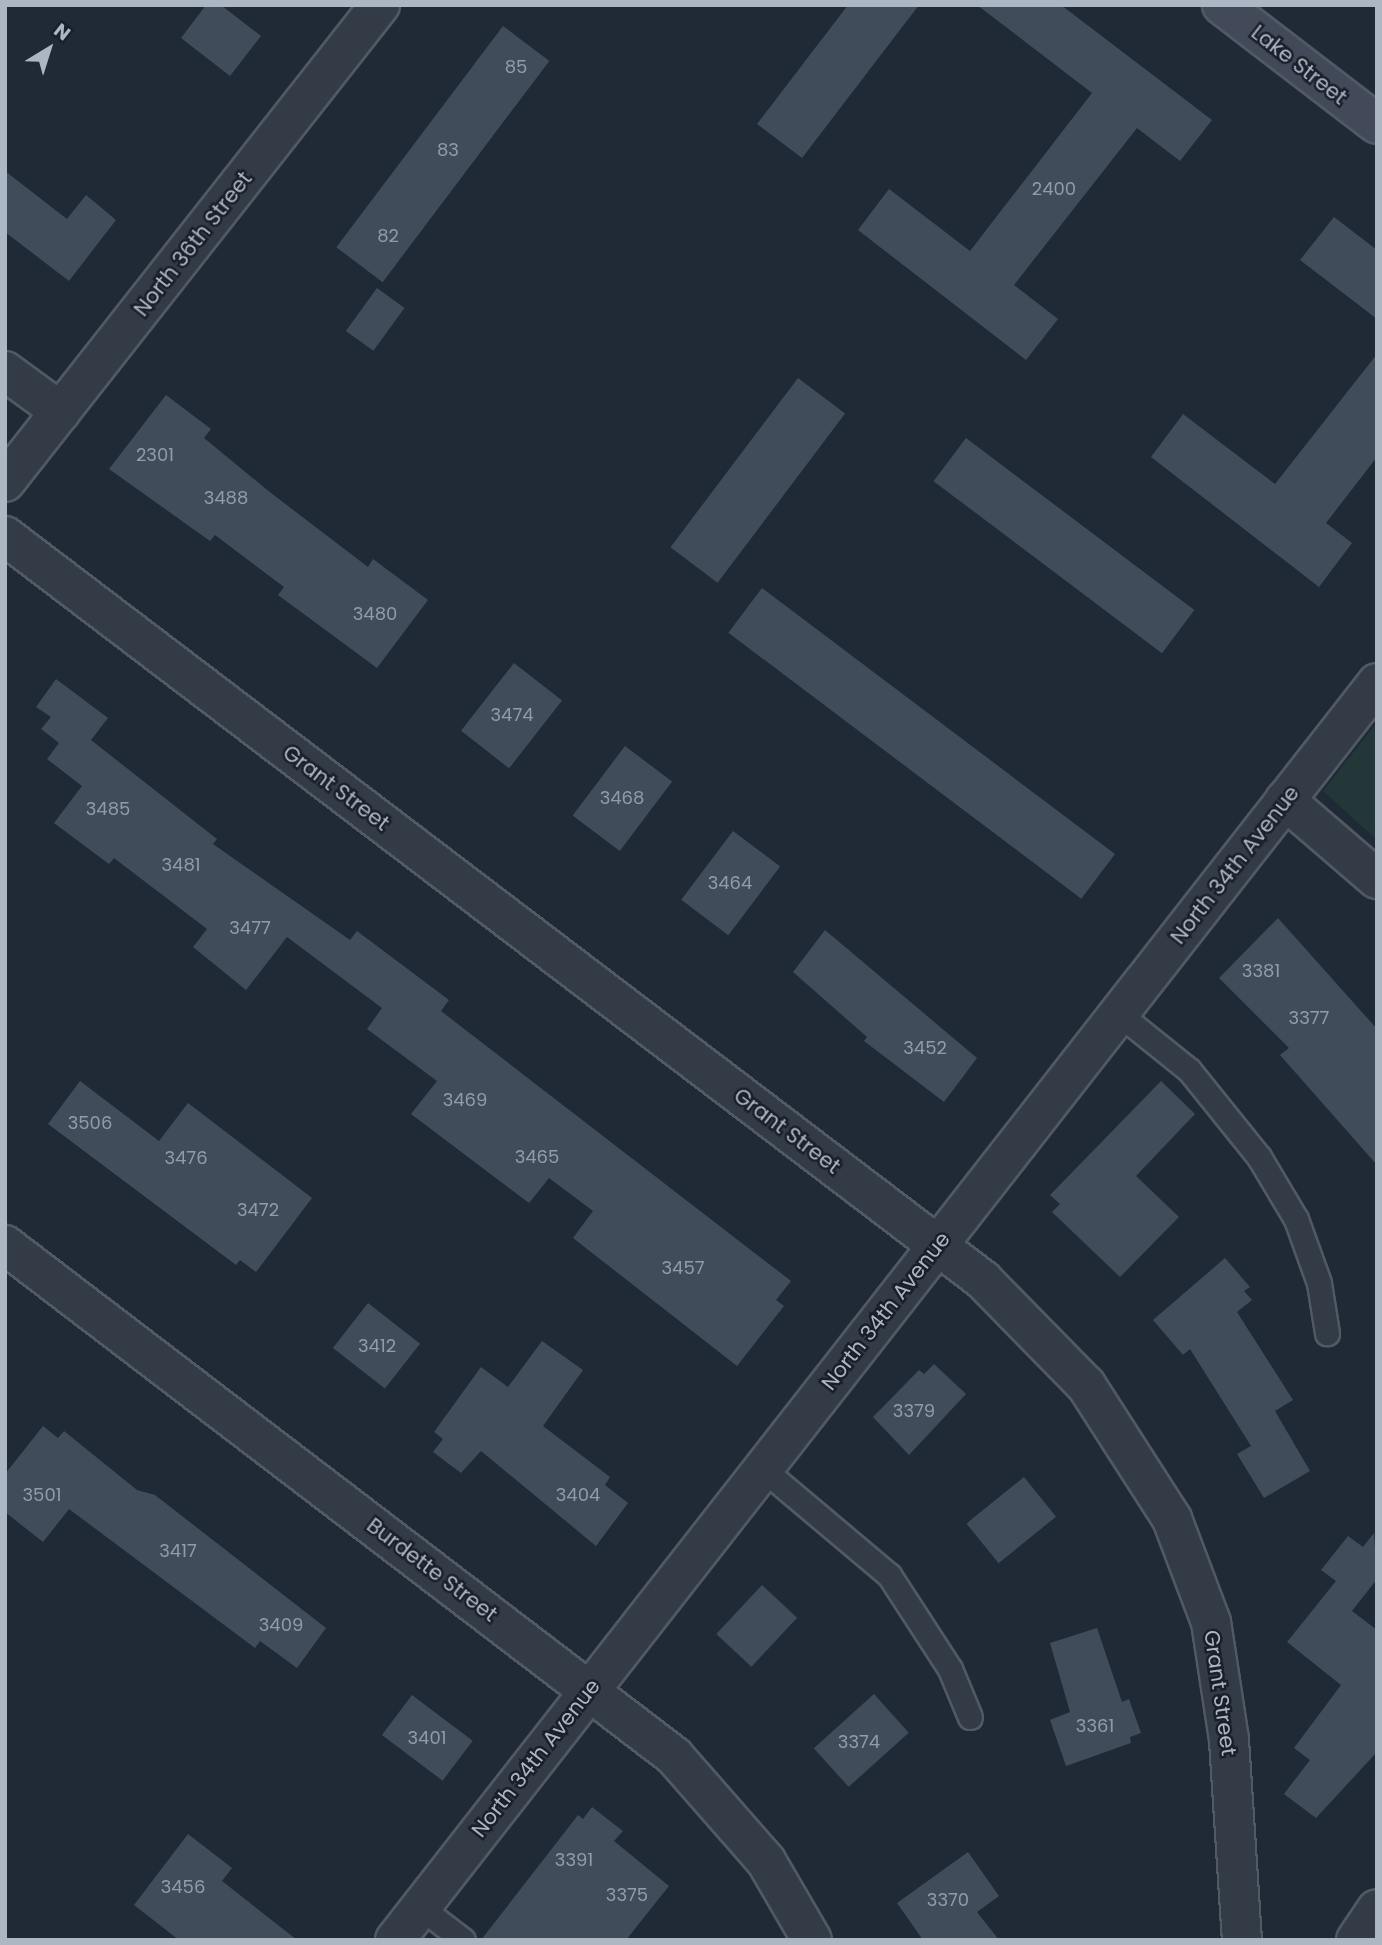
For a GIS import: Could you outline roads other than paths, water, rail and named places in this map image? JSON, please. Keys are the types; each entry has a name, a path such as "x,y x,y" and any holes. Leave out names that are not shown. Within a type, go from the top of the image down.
{"main road":[{"name":"Lake Street","path":"1222,5 1377,124"}],"street":[{"name":"North 36th Street","path":"5,482 380,5"},
{"path":"5,371 61,412"},
{"name":"Grant Street","path":"5,536 937,1245 1014,1308 1086,1385 1146,1472 1187,1552 1224,1684 1242,1940"},
{"name":"North 34th Avenue","path":"395,1940 1377,683"},
{"path":"1285,800 1377,879"},
{"name":"Burdette Street","path":"5,1245 674,1756 738,1824 812,1940"},
{"path":"1356,1940 1377,1909"}],"lane":[{"path":"1118,1013 1189,1070 1259,1157 1296,1219 1319,1283 1328,1333"},
{"path":"763,1469 889,1575 944,1658 970,1717"},
{"path":"420,1907 463,1940"}]}
